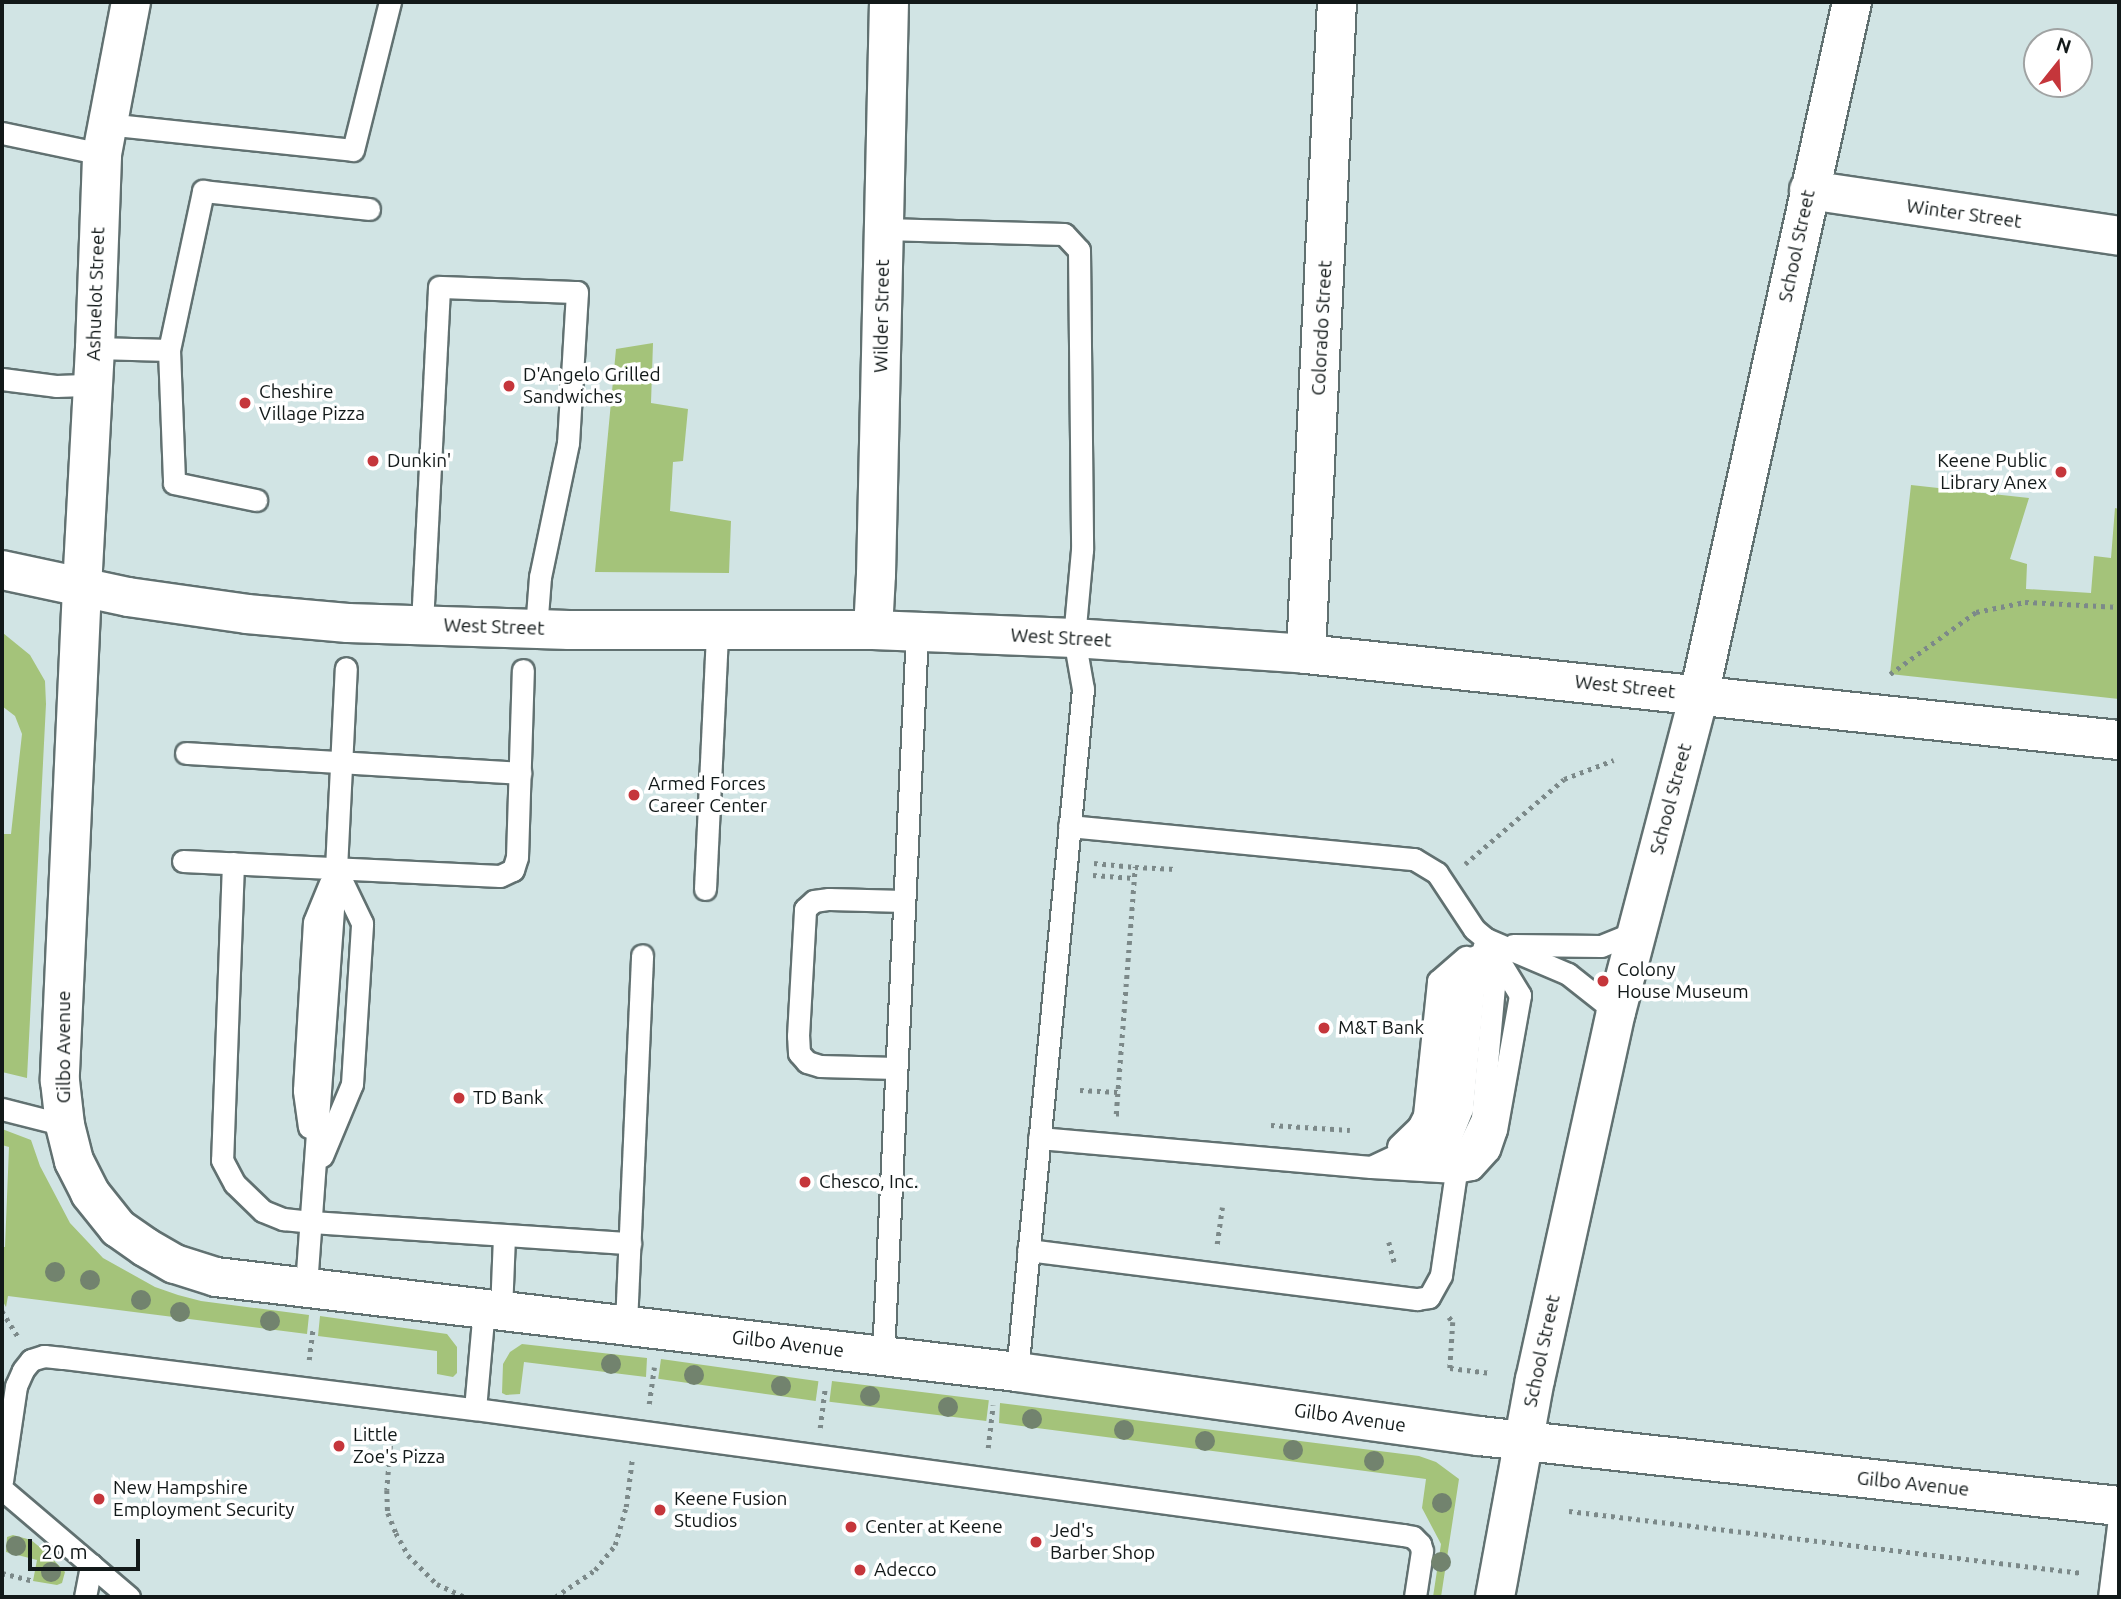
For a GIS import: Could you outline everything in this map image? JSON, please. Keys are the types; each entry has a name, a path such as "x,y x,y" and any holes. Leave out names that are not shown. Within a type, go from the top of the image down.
{"street":[{"name":"Ashuelot Street","path":"82,588 104,139 131,2"},
{"name":"Wilder Street","path":"873,630 889,2"},
{"name":"Colorado Street","path":"1306,654 1337,2"},
{"name":"School Street","path":"1495,1597 1523,1441 1616,1012 1699,695 1852,2"},
{"name":"Winter Street","path":"1810,190 2119,236"},
{"name":"West Street","path":"2,570 82,588 247,614 348,623 536,629 873,630 1074,638 1306,654 2119,740"},
{"name":"Gilbo Avenue","path":"82,588 61,1067 65,1125 74,1161 90,1193 118,1228 175,1264 216,1277 1007,1371 1523,1441 2119,1506"}],"lane":[{"path":"2,133 52,146 104,139 353,150 390,2"},
{"path":"256,500 174,483 169,350 203,191 369,209"},
{"path":"884,229 1064,234 1079,250 1082,550 1074,638 1083,688 1028,1250 1007,1371"},
{"path":"422,624 439,287 577,292 568,443 540,577 536,629"},
{"path":"2,379 55,386 94,366 169,350"},
{"path":"705,889 717,630"},
{"path":"883,1356 917,633"},
{"path":"312,1287 311,1222 336,869 346,668"},
{"path":"183,861 500,876 513,870 517,857 523,670"},
{"path":"186,753 520,773"},
{"path":"1069,826 1414,859 1437,873 1474,929 1493,942 1567,974 1616,1012"},
{"path":"233,863 222,1160 227,1174 263,1211 283,1219 311,1222 630,1243"},
{"path":"315,1172 352,1084 362,923 336,869"},
{"path":"896,1068 820,1066 807,1062 800,1053 798,1037 806,909 814,901 829,899 904,901"},
{"path":"1371,1167 1408,1139 1424,1115 1438,981 1493,942 1601,946 1636,932"},
{"path":"1371,1167 1441,1147 1451,1136 1462,1110 1474,983 1493,942"},
{"path":"1039,1138 1371,1167 1456,1172 1472,1169 1489,1150 1508,1071 1520,995 1493,942"},
{"path":"642,955 630,1243 642,1326"},
{"path":"2,1109 65,1125"},
{"path":"1028,1250 1423,1298 1441,1275 1456,1172"},
{"path":"475,1409 504,1235"},
{"path":"2,1481 16,1386 31,1360 44,1356 475,1409 1413,1536 1422,1551 1415,1597"},
{"path":"2,1369 16,1386"},
{"path":"2,1489 129,1597"},
{"path":"2110,1587 2119,1518"},
{"path":"85,1597 91,1565"}],"path":[{"path":"1890,674 1976,612 2025,601 2119,607"},
{"path":"1464,864 1564,779 1614,761"},
{"path":"1090,862 1177,869"},
{"path":"1129,1115 1116,1114 1135,867"},
{"path":"1065,873 1134,878"},
{"path":"1080,1090 1118,1092"},
{"path":"1257,1124 1350,1130"},
{"path":"1220,1219 1222,1207"},
{"path":"305,1388 312,1287"},
{"path":"1423,1298 1454,1322 1450,1368 1491,1373"},
{"path":"2,1311 6,1317"},
{"path":"642,1326 645,1432"},
{"path":"816,1456 829,1349"},
{"path":"984,1478 1007,1371"},
{"path":"393,1425 387,1490 388,1513 396,1533 408,1555 436,1584 465,1597"},
{"path":"555,1597 594,1570 614,1545 626,1507 632,1457"},
{"path":"1569,1511 2110,1587"},
{"path":"2,1573 33,1581"}],"green space":[{"path":"653,343 651,403 688,409 683,461 673,462 670,511 731,521 729,573 595,572 616,349"},
{"path":"1911,485 2029,498 2010,559 2027,564 2026,589 2091,593 2094,556 2111,558 2115,508 2119,509 2119,699 1890,674"},
{"path":"3,633 30,655 45,681 27,1078 2,1072 2,834 11,834 22,734 15,716 2,706"},
{"path":"2,1129 31,1140 40,1166 70,1223 103,1258 155,1287 178,1295 201,1301 309,1315 307,1334 8,1296 6,1307 2,1300 2,1247 5,1247 9,1147 2,1145"},
{"path":"320,1316 447,1334 457,1347 457,1373 453,1377 437,1374 437,1351 318,1336"},
{"path":"522,1344 647,1358 646,1377 524,1362 520,1394 506,1395 502,1393 503,1364 510,1352"},
{"path":"661,1359 818,1381 816,1401 658,1379"},
{"path":"832,1381 989,1400 986,1421 829,1402"},
{"path":"1000,1403 1419,1456 1436,1462 1459,1479 1441,1597 1433,1597 1441,1544 1422,1508 1426,1479 999,1423"},
{"path":"13,1535 31,1540 47,1553 65,1572 62,1583 57,1585 33,1581 37,1560 6,1552 7,1537"}],"place":[{"name":"D'Angelo Grilled Sandwiches","path":"509,386"},
{"name":"Cheshire Village Pizza","path":"245,403"},
{"name":"Dunkin'","path":"373,461"},
{"name":"Keene Public Library Anex","path":"2061,472"},
{"name":"Armed Forces Career Center","path":"634,795"},
{"name":"Colony House Museum","path":"1603,981"},
{"name":"M&T Bank","path":"1324,1028"},
{"name":"TD Bank","path":"459,1098"},
{"name":"Chesco, Inc.","path":"805,1182"},
{"name":"Little Zoe's Pizza","path":"339,1446"},
{"name":"New Hampshire Employment Security","path":"99,1499"},
{"name":"Keene Fusion Studios","path":"660,1510"},
{"name":"Center at Keene","path":"851,1527"},
{"name":"Jed's Barber Shop","path":"1036,1542"},
{"name":"Adecco","path":"860,1570"}]}
